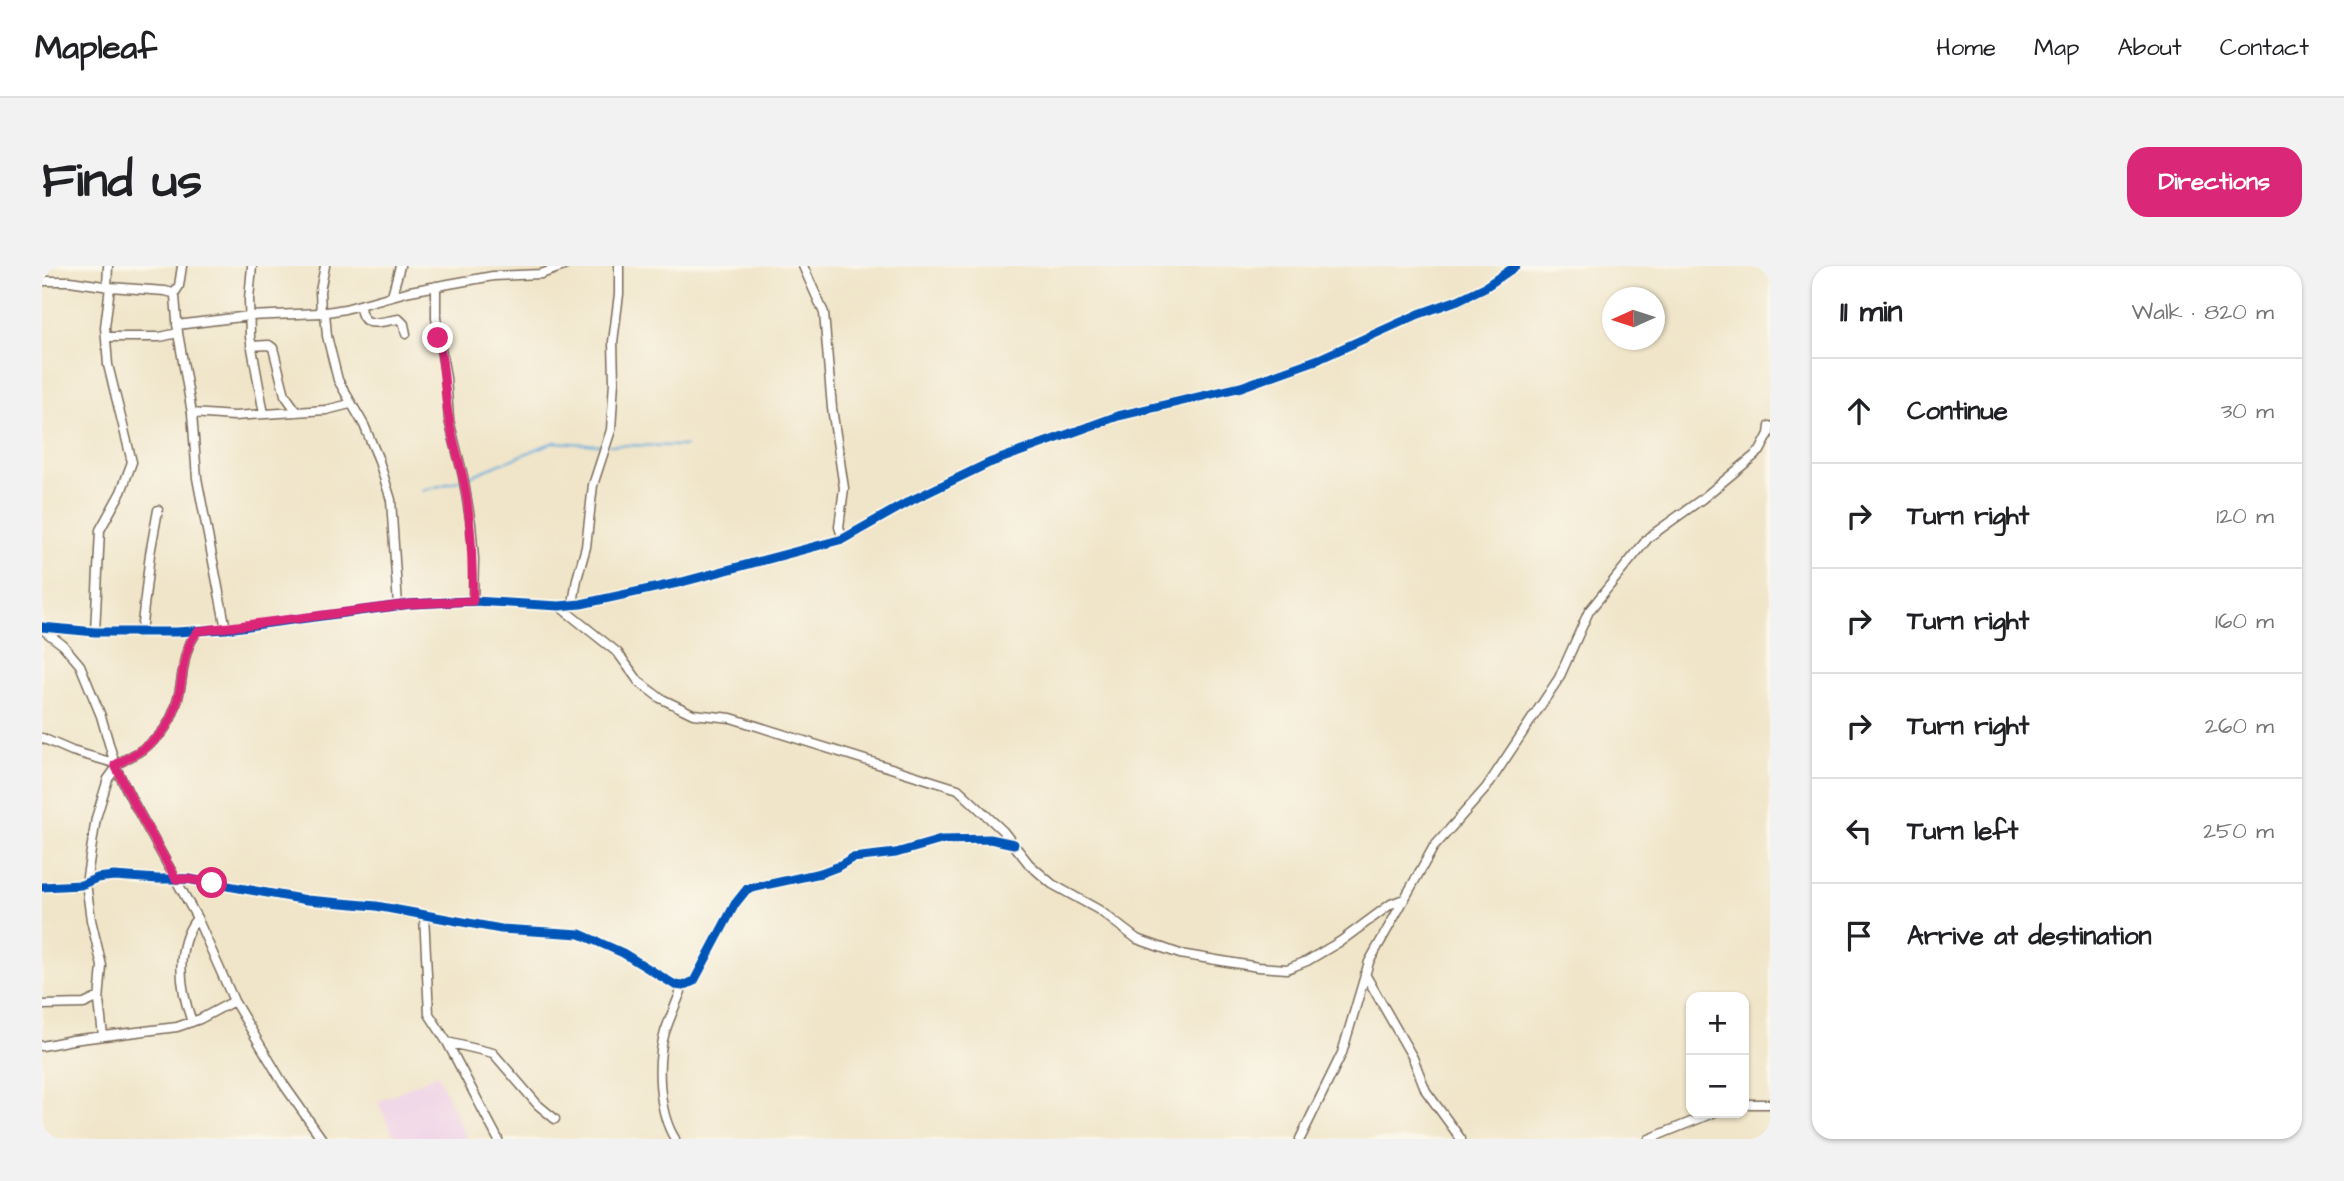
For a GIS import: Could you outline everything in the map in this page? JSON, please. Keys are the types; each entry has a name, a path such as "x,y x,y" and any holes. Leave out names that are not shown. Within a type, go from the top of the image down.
{"street":[{"path":"94,632 100,530 121,492 132,461 111,382 106,337 108,266"},
{"path":"182,266 179,286 174,294 177,329 192,413 197,478 226,629"},
{"path":"253,266 249,316 251,346 264,414"},
{"path":"325,266 320,291 331,359 341,390 364,425 391,500 398,606"},
{"path":"392,295 400,266"},
{"path":"106,337 160,337 177,329 249,316 323,312 360,306 392,295 436,286 520,270 541,274 564,266"},
{"path":"573,604 586,547 593,485 611,430 613,342 619,294 619,266"},
{"path":"803,266 824,313 832,408 844,488 839,527 843,539"},
{"path":"42,628 94,632 198,631 398,606 473,601 559,606 682,582 843,539 954,479 1019,451 1118,416 1241,387 1319,359 1419,314 1458,300 1485,287 1516,266"},
{"path":"42,281 70,281 174,294"},
{"path":"436,286 436,318 446,379 449,420 466,489 474,559 473,601"},
{"path":"360,306 361,317 365,320 371,322 399,319 404,324 406,334"},
{"path":"251,346 269,345 273,348 278,358 285,395 297,412"},
{"path":"192,413 234,416 333,410 350,404"},
{"path":"1300,1139 1342,1053 1369,962 1433,848 1481,795 1559,678 1582,621 1649,537 1702,499 1760,451 1770,426"},
{"path":"141,632 158,510"},
{"path":"559,606 618,653 639,682 671,705 693,714 731,718 958,789 994,822 1029,864 1052,884 1099,910 1137,939 1180,954 1287,969 1341,942 1391,904 1404,899"},
{"path":"42,628 63,645 79,665 100,715 115,765 197,918 234,1001 284,1085 322,1139"},
{"path":"103,1035 99,997 102,966 86,883 96,818 115,765 148,747 166,729 179,694 187,650 198,631"},
{"path":"42,738 115,765"},
{"path":"42,887 86,883 97,878 114,876 198,880 297,899 376,906 500,929 580,934 623,953 675,985 683,986 694,981 735,904 747,889 821,873 852,858 896,853 941,840 990,839 1014,844"},
{"path":"424,915 429,1014 447,1042 498,1139"},
{"path":"192,1022 184,996 182,956 184,941 197,918"},
{"path":"1365,974 1413,1058 1426,1091 1461,1139"},
{"path":"675,1139 663,1109 661,1068 664,1035 683,986"},
{"path":"42,1005 84,1004 99,997"},
{"path":"42,1046 103,1035 164,1029 192,1022 234,1001"},
{"path":"447,1042 493,1053 523,1089 555,1119"},
{"path":"1749,1104 1770,1104"},
{"path":"1649,1139 1701,1118"}],"shaded area":[{"path":"437,1074 467,1139 395,1139 378,1102"}],"waterway":[{"path":"466,478 554,442 603,445"},
{"path":"609,445 685,446"},
{"path":"422,491 461,480"}],"cycle path":[{"path":"42,627 95,632 176,632 226,629 410,604 473,601 559,606 581,604 682,582 843,539 912,500 989,463 1118,416 1241,387 1319,359 1419,314 1458,300 1485,287 1516,266"},
{"path":"42,887 81,885 97,878 114,876 188,879 307,900 376,906 501,929 580,934 623,953 675,985 683,986 694,981 735,904 747,889 821,873 852,858 896,853 941,840 990,839 1014,844"}],"route":[{"path":"212,883 176,879 115,765 148,747 166,729 179,694 187,650 198,631 410,604 473,601 471,524 466,489 449,420 446,379 438,338"}]}
